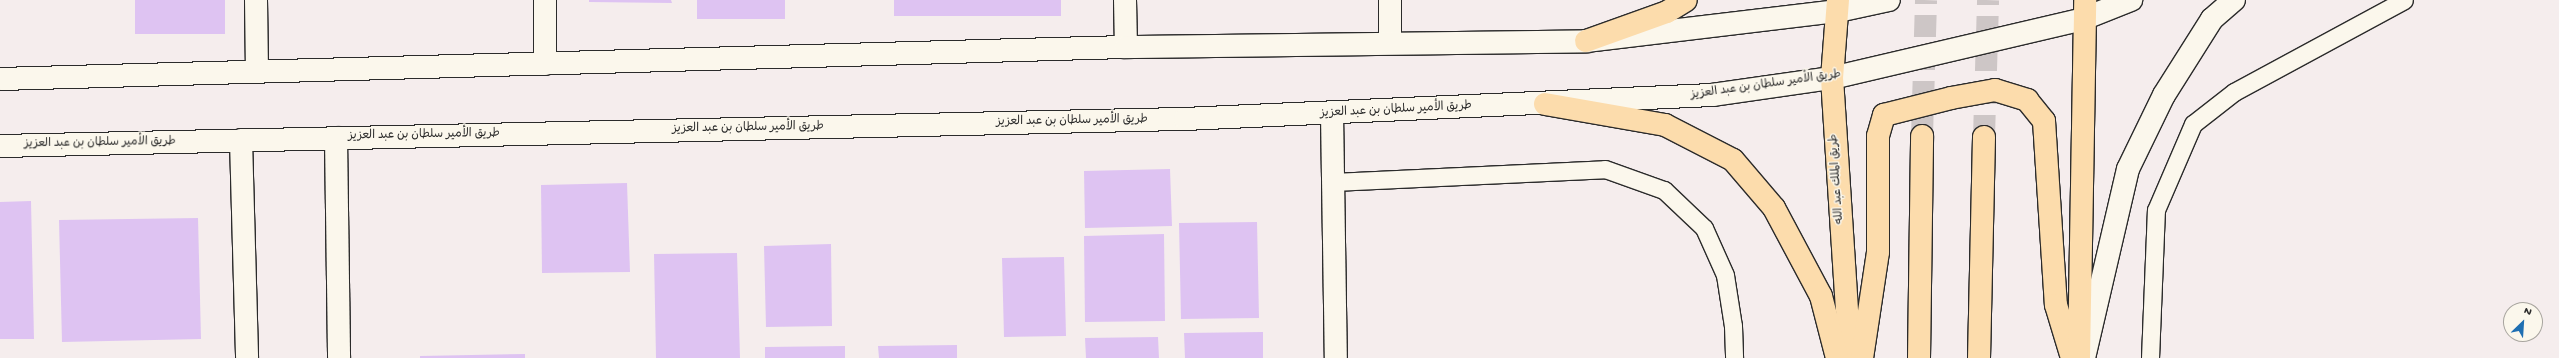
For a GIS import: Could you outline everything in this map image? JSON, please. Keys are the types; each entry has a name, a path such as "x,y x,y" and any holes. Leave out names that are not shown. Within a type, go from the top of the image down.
{"main road":[{"path":"256,0 257,72"},
{"path":"545,0 545,64"},
{"path":"1125,0 1126,47"},
{"path":"1390,0 1390,42"},
{"path":"1586,41 1667,12 1686,0"},
{"path":"0,79 1126,47 1390,42 1586,41 1838,5 1889,0"},
{"name":"طريق الأمير سلطان بن عبد العزيز","path":"0,146 1332,114 1712,95 1832,78 2084,10 2131,0"},
{"path":"2084,358 2128,169 2164,95 2212,19 2234,0"},
{"name":"طريق الملك عبد الله","path":"1838,5 1832,78 1850,358"},
{"path":"2079,358 2084,10"},
{"path":"1862,358 1878,252 1878,136 1884,115 1951,98 1995,90 2027,100 2044,121 2056,305 2072,358"},
{"path":"1545,104 1664,125 1733,160 1774,208 1821,296 1837,358"},
{"path":"1332,114 1336,358"},
{"path":"1919,358 1922,136"},
{"path":"1979,358 1984,137"},
{"path":"336,138 339,358"},
{"path":"241,140 247,358"}],"lane":[{"path":"2150,358 2156,210 2193,124 2234,92 2404,0"},
{"path":"1333,182 1605,169 1664,190 1704,228 1725,275 1733,326 1734,358"}],"building":[{"path":"135,0 225,0 225,34 135,34"},
{"path":"589,0 671,0 672,3 589,2"},
{"path":"697,0 785,0 785,19 697,19"},
{"path":"894,0 1061,0 1061,16 894,16"},
{"path":"1170,169 1172,226 1085,228 1084,171"},
{"path":"627,183 630,272 542,273 541,185"},
{"path":"31,201 34,339 0,339 0,202"},
{"path":"198,218 201,339 62,342 59,220"},
{"path":"1257,222 1259,318 1181,319 1179,223"},
{"path":"1164,234 1165,321 1085,322 1084,236"},
{"path":"831,244 832,326 766,327 764,246"},
{"path":"737,253 740,358 656,358 654,254"},
{"path":"1064,257 1066,336 1004,337 1002,258"},
{"path":"1263,332 1263,358 1185,358 1184,333"},
{"path":"1158,337 1159,358 1086,358 1085,338"},
{"path":"957,345 957,358 879,358 878,346"},
{"path":"845,346 845,358 765,358 765,347"},
{"path":"525,354 525,358 420,358 420,356"}],"tunnel":[{"path":"1922,136 1926,0"},
{"path":"1984,137 1988,0"}]}
